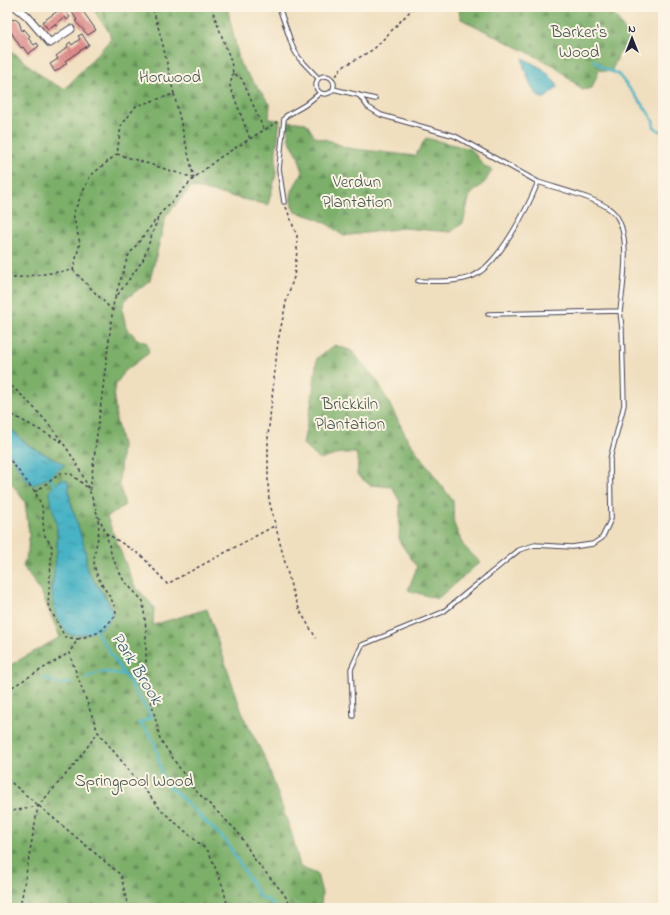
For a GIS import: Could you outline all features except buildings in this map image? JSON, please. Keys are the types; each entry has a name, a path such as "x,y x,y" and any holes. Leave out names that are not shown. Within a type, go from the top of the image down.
{"street":[{"path":"16,7 27,16 50,43 71,29"}],"lane":[{"path":"279,7 293,48 299,58 318,78"},
{"path":"333,89 333,81 326,75 318,78 315,84 320,93 326,94 333,89 374,99"},
{"path":"284,202 279,169 284,119 286,116 305,105 320,93"},
{"path":"353,716 351,669 362,645 443,612 519,550 535,545 572,548 593,544 602,538 611,519 610,459 624,405 622,329 620,311 624,274 623,227 612,211 598,203 538,182 455,136 381,115 368,107 359,95"},
{"path":"418,281 446,281 475,275 491,261 519,222 538,182"},
{"path":"488,314 620,311"}],"path":[{"path":"152,7 161,35 169,76 194,178"},
{"path":"211,7 231,61 233,73 230,86 250,139"},
{"path":"333,81 341,68 374,49 414,7"},
{"path":"233,73 242,79 264,130"},
{"path":"73,270 80,243 73,214 90,176 117,154 121,126 136,106 174,94"},
{"path":"90,490 114,300 128,256 159,216 194,178 219,158 280,120"},
{"path":"117,154 194,178"},
{"path":"284,202 297,236 298,251 294,277 287,298 278,341 268,436 269,500 300,611 316,638"},
{"path":"114,300 142,260 159,216"},
{"path":"7,279 73,270"},
{"path":"73,270 113,311"},
{"path":"7,382 31,403 63,442 90,490 100,527 94,566 98,581 116,608 116,615 100,632 78,639 64,637 48,605 52,547 44,534 42,506 35,492 7,456"},
{"path":"7,412 63,442"},
{"path":"35,492 61,473 71,474 90,490"},
{"path":"96,510 106,533 112,556 124,581 143,601 146,630 146,678 160,739 193,788 238,832 255,860 284,894 292,908"},
{"path":"106,533 142,556 167,584 276,525"},
{"path":"7,690 69,653 78,639"},
{"path":"69,653 98,732 162,812 209,852 223,887 228,908"},
{"path":"20,908 38,806 75,764 98,732"},
{"path":"7,779 121,875 127,903 125,908"},
{"path":"7,812 38,806"}],"green space":[{"path":"92,7 102,7 109,32"},
{"name":"Springpool Wood","path":"102,7 227,7 240,64 270,104 269,119 280,120 276,152 276,174 268,205 191,187 166,216 150,280 126,299 122,309 126,327 137,339 147,343 149,353 125,371 116,384 114,394 116,419 122,445 119,484 125,505 107,517 134,585 154,607 153,625 207,609 244,718 266,760 293,838 300,867 317,874 322,893 321,908 7,908 7,667 60,637 43,596 23,566 28,551 29,533 25,502 7,477 7,450 65,465 28,445 7,426 7,48 41,76 65,89 111,39","holes":["68,481 70,500 85,549 87,570 109,603 51,590 56,560 57,525 50,490 56,485"]},
{"name":"Barker's Wood","path":"458,7 609,7 628,35 632,46 620,52 611,72 599,70 592,88 582,90 555,66 461,19"},
{"name":"Verdun Plantation","path":"287,121 306,123 315,137 331,141 347,148 415,156 426,138 471,149 485,167 492,170 485,182 470,195 463,223 451,232 403,228 343,236 321,221 295,212 292,207 292,191 303,172 297,153 289,140"},
{"name":"Brickkiln Plantation","path":"335,345 352,351 378,382 408,440 453,501 454,524 463,545 480,562 437,599 408,590 417,567 399,541 400,502 392,487 370,485 357,475 358,462 356,453 341,453 320,460 303,444 312,399 317,358"}],"water":[{"path":"523,58 543,69 557,83 557,88 545,98 539,97 534,90 526,72"},
{"path":"7,426 28,445 65,465 49,477 34,485 26,480 7,450"},
{"path":"61,479 68,481 70,500 85,549 87,570 109,603 113,614 105,625 90,633 70,635 60,623 52,598 57,529 50,490"}],"waterway":[{"path":"594,60 603,68 618,74 645,108 653,120 654,127 663,133"},
{"name":"Park Brook","path":"47,475 57,488"},
{"name":"Park Brook","path":"94,628 152,717 139,723 148,732 155,744 162,775 170,787 226,841 260,897 268,900 277,908"},
{"path":"84,679 104,672 125,675"},
{"path":"44,678 58,684 71,683"}],"park label":[{"name":"Horwood","path":"170,77"}]}
